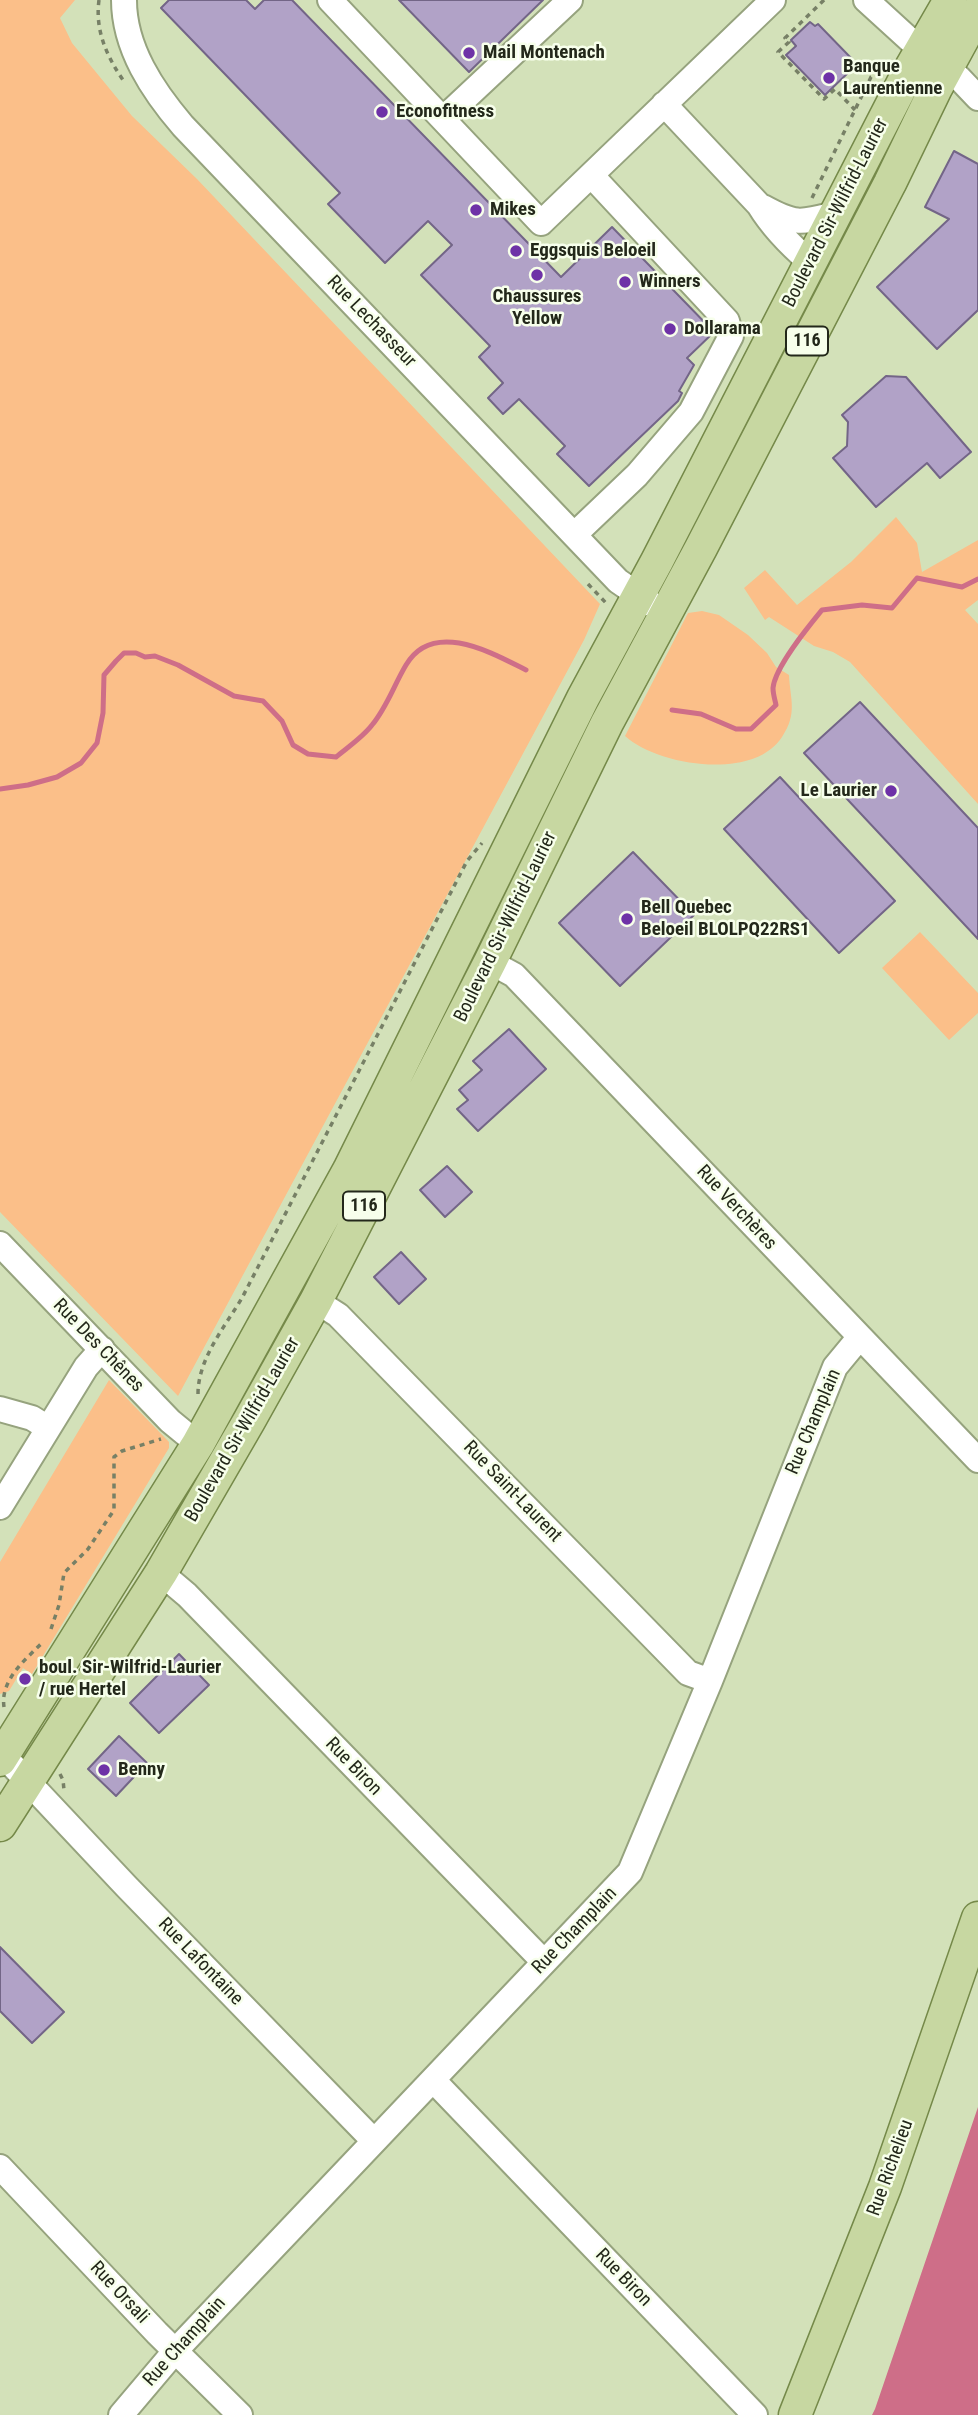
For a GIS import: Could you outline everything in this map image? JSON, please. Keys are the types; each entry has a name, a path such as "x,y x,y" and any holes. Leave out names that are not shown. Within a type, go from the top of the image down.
{"main road":[{"name":"Boulevard Sir-Wilfrid-Laurier","path":"1,1756 198,1444 349,1170 583,698 810,262 824,205 922,51 950,0"},
{"name":"Boulevard Sir-Wilfrid-Laurier","path":"0,1825 161,1573 316,1301 490,962 607,723 701,548 978,11"},
{"name":"Rue Richelieu","path":"795,2415 885,2188 978,1918"}],"street":[{"name":"Rue Lechasseur","path":"124,0 128,28 136,53 151,83 170,111 618,581 665,612"},
{"path":"330,0 541,223 773,0"},
{"path":"443,119 570,0"},
{"path":"866,0 922,51 947,68 978,98"},
{"path":"664,104 759,205 771,224 810,262"},
{"path":"591,175 727,321 731,335 739,344 762,356"},
{"path":"759,205 794,222 806,222 824,205"},
{"path":"574,536 636,475 691,412 731,335"},
{"name":"Rue Verchères","path":"490,962 514,975 978,1460"},
{"name":"Rue Des Chênes","path":"0,1244 170,1421 198,1444"},
{"name":"Rue Saint-Laurent","path":"316,1301 338,1315 688,1673 710,1681"},
{"name":"Rue Champlain","path":"121,2415 176,2350 620,1885 635,1865 835,1367 859,1338"},
{"path":"0,1507 86,1367 102,1349"},
{"path":"0,1409 32,1418 48,1428"},
{"name":"Rue Biron","path":"161,1573 187,1595 544,1962"},
{"name":"Rue Lafontaine","path":"1,1756 29,1781 126,1886 374,2141"},
{"name":"Rue Biron","path":"433,2080 755,2415"},
{"name":"Rue Orsali","path":"0,2168 240,2415"}],"path":[{"path":"824,0 785,38 789,42 778,52 824,99 835,89 855,110"},
{"name":"Boulevard Sir-Wilfrid-Laurier","path":"824,205 855,110 871,77 885,66"},
{"path":"601,612 606,603"},
{"path":"198,1394 201,1367 242,1298 467,862 488,836"},
{"path":"4,1709 2,1698 8,1683 27,1657 43,1642 52,1626 59,1605 64,1573 88,1549 112,1517 115,1505 114,1457 122,1451 168,1437"}],"shaded area":[{"path":"0,0 75,0 60,18 72,43 132,116 197,179 600,604 584,640 178,1396 0,1212"},
{"path":"896,517 917,543 922,572 978,540 978,600 965,610 978,624 978,804 850,662 833,652 814,646 769,617 765,620 744,588 765,570 797,605 851,562"},
{"path":"702,611 719,615 748,635 767,653 776,667 789,675 792,713 787,728 769,751 750,760 729,764 682,761 660,755 625,736 688,613"},
{"path":"920,932 978,993 978,1013 949,1040 882,968"},
{"path":"109,1380 169,1442 169,1448 32,1674 23,1668 9,1691 0,1694 0,1562"},
{"path":"978,2107 978,2415 872,2415 875,2409"}],"building":[{"path":"169,0 246,0 255,9 264,0 292,0 561,277 612,227 714,332 687,358 694,365 679,391 682,393 678,401 589,486 557,454 565,446 519,399 503,414 488,398 503,383 479,357 490,346 421,275 452,245 428,221 385,263 328,204 340,193 161,8"},
{"name":"Mail Montenach","path":"399,0 543,0 469,72"},
{"path":"810,22 815,26 818,24 852,59 852,69 825,95 786,55 796,46 791,40"},
{"path":"954,151 978,164 978,310 937,349 877,287 949,219 925,207"},
{"path":"886,376 906,377 971,452 940,478 927,463 876,507 833,458 847,446 848,422 842,415"},
{"name":"Le Laurier","path":"860,702 978,828 978,939 804,753"},
{"name":"Le Laurier","path":"780,777 895,901 839,953 724,829"},
{"name":"Bell Quebec Beloeil BLOLPQ22RS1","path":"633,852 694,915 620,986 559,923"},
{"path":"509,1029 546,1069 478,1131 457,1109 468,1100 459,1090 482,1070 473,1061"},
{"path":"447,1166 472,1192 445,1217 420,1190"},
{"path":"401,1252 426,1279 399,1304 374,1277"},
{"path":"179,1654 209,1685 159,1733 130,1703"},
{"path":"119,1736 147,1763 116,1796 88,1769"},
{"path":"0,1947 64,2012 32,2043 0,2011"}],"waterway":[{"path":"672,710 701,714 736,729 751,729 776,705 773,688 775,679 793,648 822,610 862,605 892,608 917,578 962,587 978,579"},
{"path":"0,789 57,777 81,763 97,743 103,713 104,675 124,653 155,656 178,665 234,696 263,701 282,721 293,745 308,754 336,757 368,729 382,711 406,665 418,651 431,644 463,644 526,670"}],"place":[{"name":"Mail Montenach","path":"469,53"},
{"name":"Banque Laurentienne","path":"829,78"},
{"name":"Econofitness","path":"382,112"},
{"name":"Mikes","path":"476,210"},
{"name":"Eggsquis Beloeil","path":"516,251"},
{"name":"Chaussures Yellow","path":"537,275"},
{"name":"Winners","path":"625,282"},
{"name":"Dollarama","path":"670,329"},
{"name":"Le Laurier","path":"891,791"},
{"name":"Bell Quebec Beloeil BLOLPQ22RS1","path":"627,919"},
{"name":"boul. Sir-Wilfrid-Laurier / rue Hertel","path":"25,1679"},
{"name":"Benny","path":"104,1770"}]}
